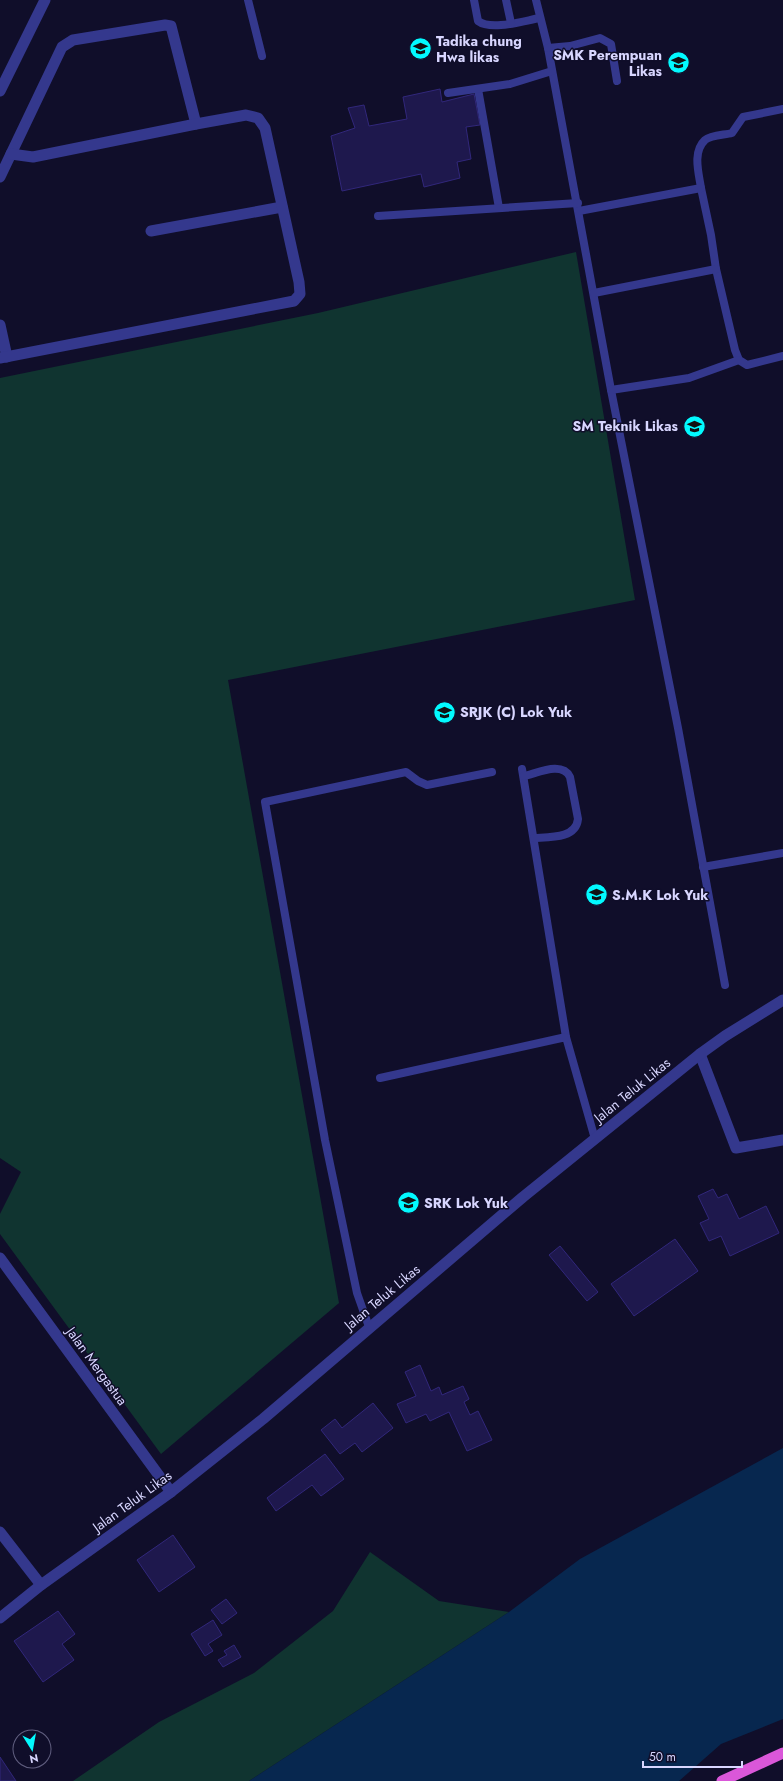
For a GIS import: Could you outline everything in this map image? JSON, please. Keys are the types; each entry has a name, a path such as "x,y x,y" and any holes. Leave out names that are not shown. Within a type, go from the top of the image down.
{"highway":[{"path":"722,1781 783,1753"}],"street":[{"path":"0,91 45,0"},
{"path":"0,177 62,47 67,42 166,25 171,26 196,124"},
{"path":"0,325 3,357 294,300 300,294 299,282 265,128 258,118 246,115 33,157 11,154"},
{"path":"151,231 282,207"},
{"name":"Jalan Teluk Likas","path":"0,1618 41,1585 171,1492 263,1419 369,1327 595,1138 700,1054 724,1036 783,1000"},
{"path":"700,1054 736,1148 783,1140"},
{"name":"Jalan Mergastua","path":"0,1258 171,1492"},
{"path":"0,1532 41,1585"}],"lane":[{"path":"248,0 262,56"},
{"path":"474,0 478,21 483,25 492,26 540,18"},
{"path":"506,0 511,23"},
{"path":"536,0 548,48 611,390 678,728 725,984"},
{"path":"548,48 570,46 600,38 611,44 617,81"},
{"path":"448,93 510,84 552,71"},
{"path":"478,89 499,208"},
{"path":"783,109 743,117 732,133 706,139 700,147 697,159 716,269 735,350 739,360 747,365 783,356"},
{"path":"378,216 499,208 578,207 701,188"},
{"path":"594,293 716,269"},
{"path":"611,390 689,378 739,360"},
{"path":"534,838 571,832 577,826 578,819 570,777 563,769 523,772 566,1037 595,1138"},
{"path":"369,1327 357,1293 325,1140 265,802 406,772 418,781 427,785 492,772"},
{"path":"703,867 783,853"},
{"path":"380,1078 566,1037"}],"green space":[{"path":"576,252 635,600 228,680 339,1303 161,1454 0,1234 0,1214 21,1172 0,1158 0,378 318,313"},
{"path":"370,1552 439,1601 509,1612 249,1781 73,1781 159,1722 254,1673 333,1611"}],"water":[{"path":"783,1448 783,1719 721,1744 679,1781 249,1781 509,1612 580,1559"}],"building":[{"path":"440,89 442,102 474,94 480,125 466,127 471,159 457,162 460,178 424,187 421,174 342,191 331,136 355,128 348,108 364,105 369,126 407,119 403,97"},
{"path":"713,1189 718,1198 727,1194 739,1219 766,1206 779,1233 730,1256 721,1236 709,1241 700,1223 709,1219 698,1196"},
{"path":"675,1239 698,1271 634,1316 611,1284"},
{"path":"560,1246 598,1292 587,1301 549,1255"},
{"path":"420,1365 431,1391 439,1387 442,1395 463,1386 469,1399 464,1402 470,1415 478,1411 492,1440 467,1451 449,1412 430,1421 426,1414 406,1423 397,1404 416,1396 405,1372"},
{"path":"373,1403 393,1428 362,1452 355,1443 340,1454 321,1430 335,1419 342,1428"},
{"path":"325,1454 344,1479 321,1496 312,1485 276,1511 267,1498"},
{"path":"173,1535 195,1567 159,1592 137,1560"},
{"path":"226,1599 237,1613 222,1624 211,1610"},
{"path":"58,1611 75,1634 62,1644 74,1660 43,1682 14,1641"},
{"path":"213,1620 222,1635 208,1644 213,1651 205,1656 191,1634"},
{"path":"234,1645 241,1657 223,1667 218,1660 227,1655 224,1651"},
{"path":"0,1757 16,1781 0,1781"}],"place":[{"name":"Tadika chung Hwa likas","path":"420,49"},
{"name":"SMK Perempuan Likas","path":"678,63"},
{"name":"SM Teknik Likas","path":"694,426"},
{"name":"SRJK (C) Lok Yuk","path":"444,712"},
{"name":"S.M.K Lok Yuk","path":"597,895"},
{"name":"SRK Lok Yuk","path":"408,1203"}]}
